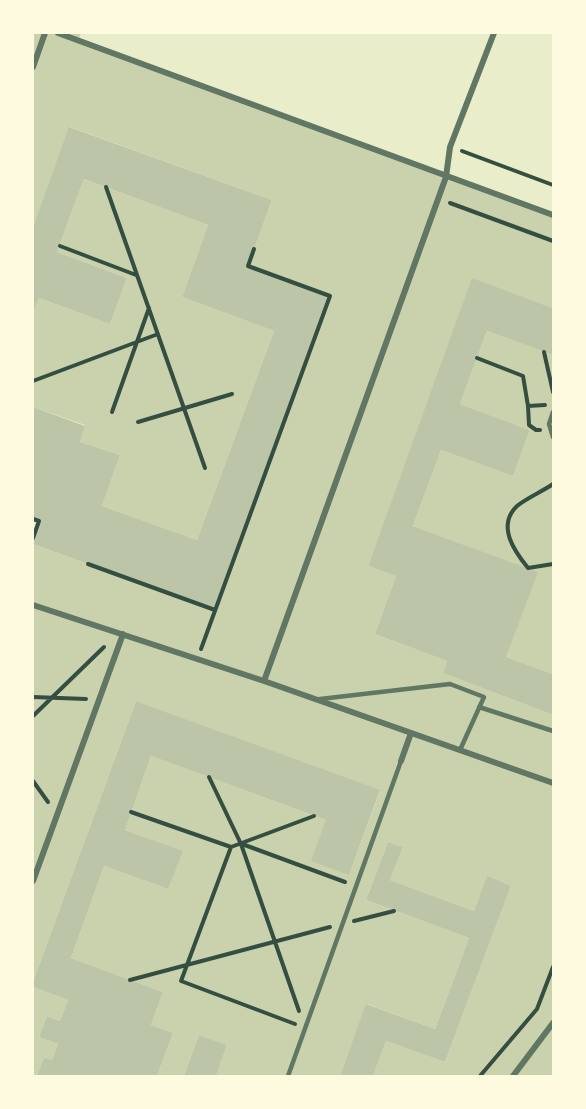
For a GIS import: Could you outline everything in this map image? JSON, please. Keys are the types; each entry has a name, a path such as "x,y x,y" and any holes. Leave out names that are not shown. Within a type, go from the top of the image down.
{"street":[{"path":"33,67 45,33"},
{"path":"58,33 553,215"},
{"path":"264,681 446,177 450,147 494,33"},
{"path":"33,604 264,681 553,783"},
{"path":"33,881 123,634"},
{"path":"401,761 411,732"},
{"path":"513,1076 553,1023"}],"lane":[{"path":"553,412 549,424 553,437"},
{"path":"318,700 450,684 484,697 460,750"},
{"path":"479,707 553,731"},
{"path":"288,1076 401,761"}],"path":[{"path":"450,147 553,185"},
{"path":"106,187 205,468"},
{"path":"438,199 553,240"},
{"path":"60,246 137,275"},
{"path":"198,659 330,296 248,266 254,249"},
{"path":"112,412 150,305"},
{"path":"33,381 158,334"},
{"path":"544,352 553,392"},
{"path":"477,358 524,376 529,425 536,430 550,428"},
{"path":"138,422 232,394"},
{"path":"528,406 553,404"},
{"path":"553,484 517,506 509,517 507,532 515,551 528,568 553,564"},
{"path":"33,519 39,521 33,538"},
{"path":"88,564 215,610"},
{"path":"33,716 105,646"},
{"path":"33,697 99,699"},
{"path":"209,777 242,844 305,1028"},
{"path":"33,781 57,815"},
{"path":"131,812 231,847 314,816"},
{"path":"242,844 356,886"},
{"path":"231,847 181,981 305,1028"},
{"path":"130,980 394,910"},
{"path":"480,1076 537,1009 553,967"}],"green space":[{"path":"33,33 81,33 78,40 553,215 553,308 473,279 368,566 396,576 375,634 447,661 443,673 553,715 553,783 333,706 553,786 553,1076 373,1076 386,1041 445,1062 511,886 487,877 474,911 390,880 403,847 388,842 366,900 469,938 435,1029 367,1004 340,1076 216,1076 227,1045 199,1035 184,1076 157,1076 173,1033 151,1025 163,992 71,958 104,866 168,889 182,851 125,830 151,756 326,820 349,875 380,791 136,701 33,982 33,544 215,610 330,297 248,266 272,200 70,127 33,227"},
{"path":"84,179 208,225 182,297 274,331 197,540 102,506 120,455 80,442 85,425 33,407 33,313 39,298 110,324 127,278 57,252"},
{"path":"487,331 553,355 553,674 506,657 537,572 413,526 441,450 513,476 530,430 460,404"},
{"path":"33,987 68,1000 60,1021 47,1016 39,1037 58,1044 52,1060 44,1057 37,1076 33,1076"}],"building":[{"path":"69,127 272,200 248,266 330,296 215,610 33,544 39,521 33,519 33,407 85,426 80,442 120,455 102,506 197,540 274,331 182,297 208,225 84,179 57,252 127,278 110,324 39,298 33,313 33,227"},
{"path":"472,278 553,308 553,355 487,331 460,404 530,430 513,476 441,450 413,526 538,572 506,657 553,674 553,715 443,673 447,661 375,634 396,576 368,566"},
{"path":"136,701 380,790 349,875 311,861 326,820 151,756 125,830 183,851 168,889 104,866 71,958 163,992 151,1025 173,1033 157,1076 37,1076 44,1057 52,1060 58,1044 39,1037 47,1016 60,1021 68,1000 33,987 33,982"},
{"path":"388,842 403,847 390,880 474,911 487,876 511,886 445,1062 386,1041 373,1076 340,1076 366,1004 435,1029 469,938 366,900"},
{"path":"199,1035 227,1045 216,1076 184,1076"}]}
